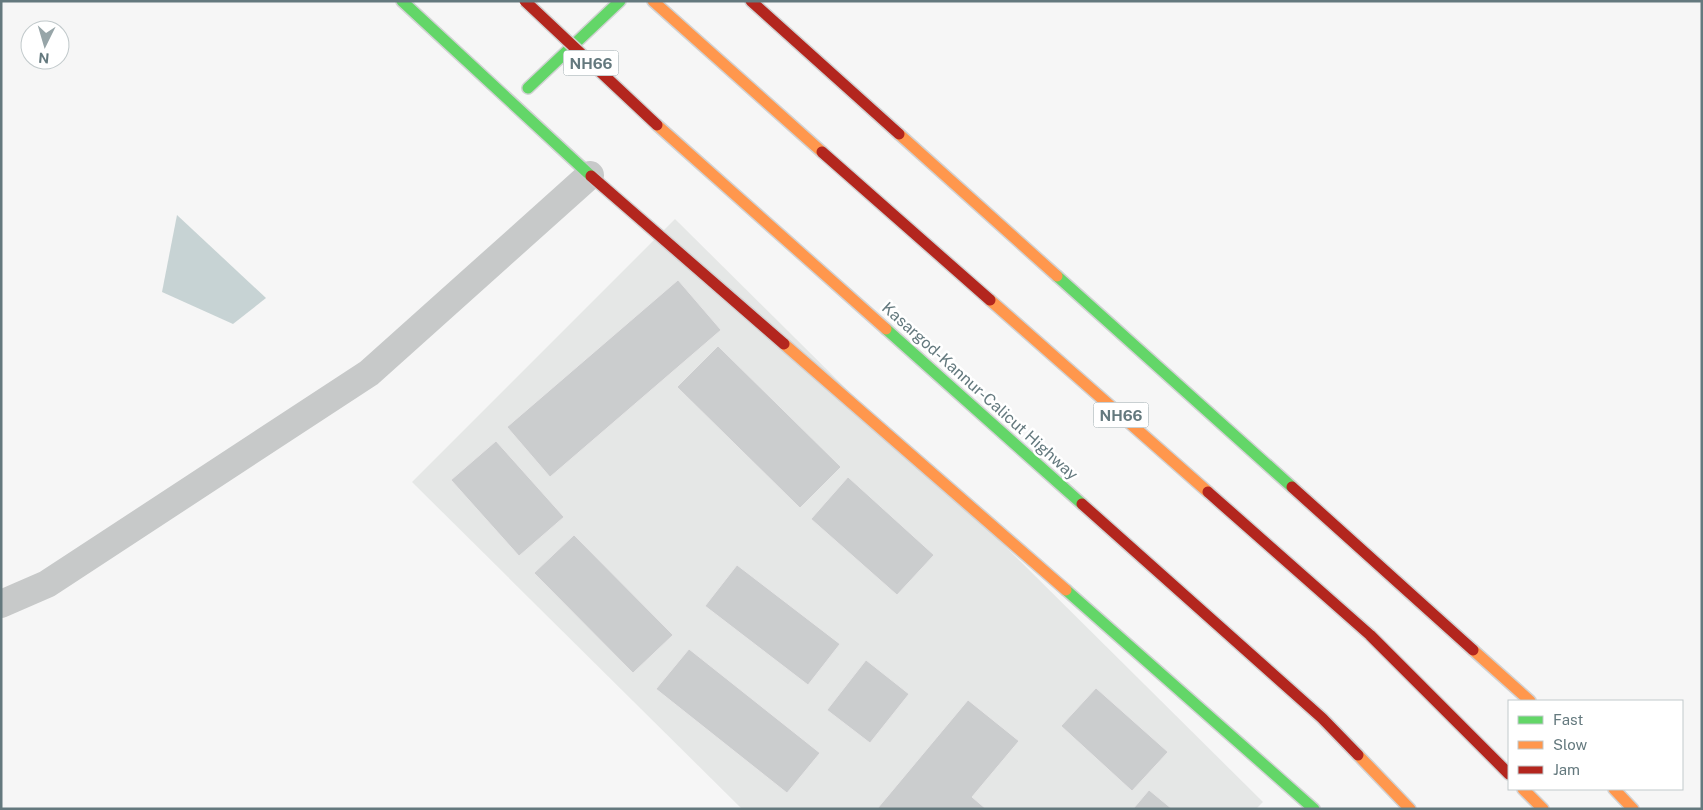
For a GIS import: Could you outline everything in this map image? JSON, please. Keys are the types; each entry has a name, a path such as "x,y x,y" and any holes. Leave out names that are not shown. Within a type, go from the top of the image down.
{"main road":[{"path":"402,1 590,175 1223,726 1314,809"},
{"name":"Kasargod-Kannur-Calicut Highway","path":"525,1 657,125 1322,718 1410,809"},
{"path":"528,88 620,1"},
{"name":"NH66","path":"653,1 724,66 1370,636 1508,773"},
{"path":"751,1 1529,700"},
{"path":"1525,790 1544,809"},
{"path":"1615,790 1633,809"}],"street":[{"path":"1,604 47,584 369,373 590,175"}],"shaded area":[{"path":"177,215 266,298 233,324 162,292"},
{"path":"675,219 1263,802 1256,809 742,809 412,482"}],"building":[{"path":"678,280 721,330 550,477 507,427"},
{"path":"718,346 841,467 800,508 677,387"},
{"path":"496,441 564,517 519,556 451,480"},
{"path":"848,477 934,555 897,595 811,519"},
{"path":"574,535 673,635 633,673 534,573"},
{"path":"737,565 840,644 808,685 705,606"},
{"path":"689,649 820,753 787,793 656,689"},
{"path":"866,660 909,694 870,743 827,710"},
{"path":"1096,688 1168,752 1132,791 1061,726"},
{"path":"968,700 1019,741 972,797 986,809 877,809"},
{"path":"1149,790 1172,809 1133,809"}],"traffic: fast":[{"path":"402,1 591,176"},
{"path":"528,88 620,1"},
{"path":"1057,276 1292,487"},
{"path":"886,329 1082,504"},
{"path":"1066,590 1314,809"}],"traffic: slow":[{"path":"653,1 822,152"},
{"path":"657,125 886,329"},
{"path":"899,134 1057,276"},
{"path":"990,300 1208,492"},
{"path":"784,344 1066,590"},
{"path":"1473,650 1529,700"},
{"path":"1358,755 1410,809"},
{"path":"1524,790 1543,809"},
{"path":"1615,790 1633,809"}],"traffic: jam":[{"path":"525,1 657,125"},
{"path":"751,1 899,134"},
{"path":"822,152 990,300"},
{"path":"591,176 784,344"},
{"path":"1292,487 1473,650"},
{"path":"1208,492 1370,635 1508,773"},
{"path":"1082,504 1322,718 1358,755"}]}
